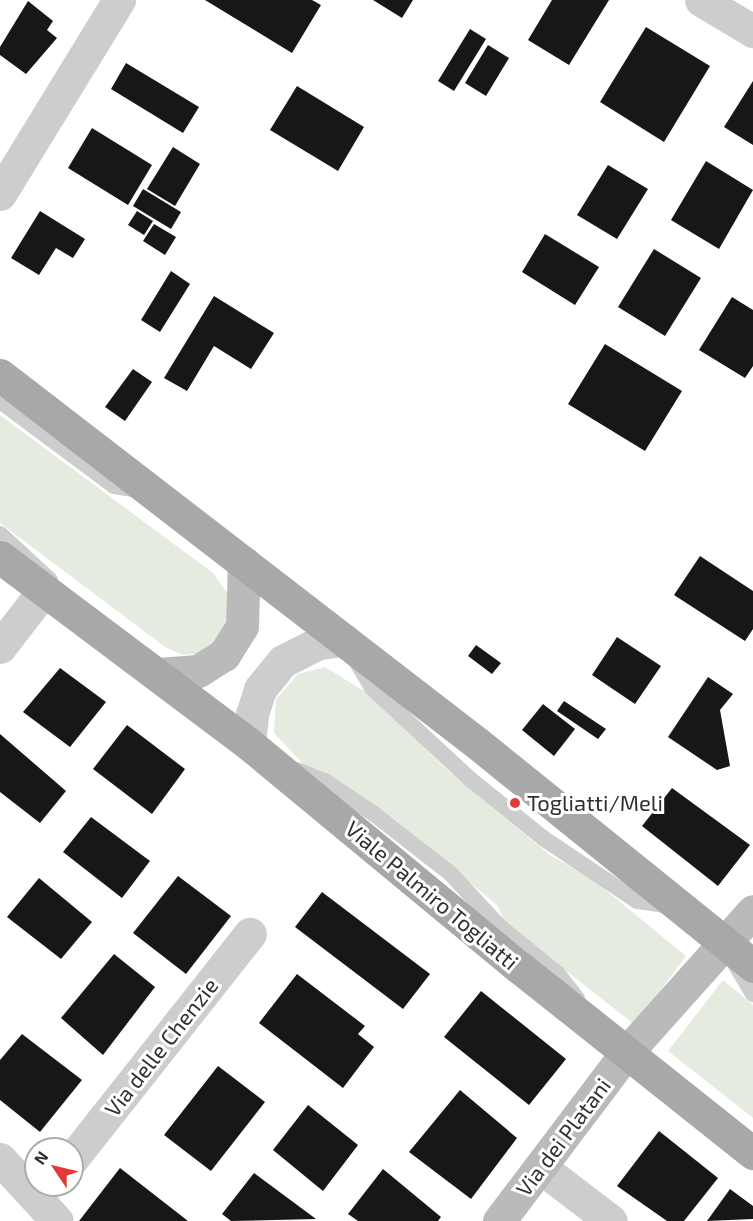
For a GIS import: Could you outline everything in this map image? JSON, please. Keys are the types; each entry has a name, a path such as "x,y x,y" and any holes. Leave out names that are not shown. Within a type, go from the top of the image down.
{"main road":[{"path":"0,375 157,493 753,966"},
{"name":"Viale Palmiro Togliatti","path":"0,557 255,749 753,1153"}],"street":[{"path":"0,194 119,0"},
{"path":"700,0 753,31"},
{"path":"158,674 198,671 225,655 242,626 244,563"},
{"path":"0,647 44,590"},
{"path":"255,749 252,714 260,689 282,661 318,644 344,640"},
{"name":"Via dei Platani","path":"498,1221 540,1167 616,1043 724,943 753,911"},
{"name":"Via delle Chenzie","path":"84,1144 250,934"},
{"path":"0,1159 49,1202"},
{"path":"540,1167 611,1221"}],"lane":[{"path":"0,401 114,486 157,493"},
{"name":"Viale Palmiro Togliatti","path":"0,534 36,563 81,616"},
{"path":"724,943 753,994"}],"shaded area":[{"path":"0,415 213,573 230,597 222,642 204,653 183,655 165,647 0,523"},
{"path":"325,667 369,694 446,769 550,855 592,879 686,956 635,1025 504,922 498,906 395,820 309,770 274,733 276,699 298,674"},
{"path":"723,980 753,1005 753,1118 668,1051"}],"building":[{"path":"205,0 312,0 321,5 292,53"},
{"path":"373,0 413,0 402,18"},
{"path":"552,0 609,0 569,65 528,40"},
{"path":"28,1 53,21 47,30 57,38 26,74 0,55 0,47"},
{"path":"646,27 710,66 664,142 600,102"},
{"path":"470,29 486,39 454,91 438,81"},
{"path":"488,45 509,58 486,96 465,83"},
{"path":"126,63 199,107 183,133 111,89"},
{"path":"753,81 753,145 724,127"},
{"path":"297,86 364,127 338,171 270,130"},
{"path":"92,128 152,165 128,205 68,168"},
{"path":"173,147 200,164 175,206 147,189"},
{"path":"706,161 753,190 719,249 671,220"},
{"path":"608,165 648,189 617,239 577,215"},
{"path":"143,189 181,212 171,229 133,206"},
{"path":"40,211 85,239 73,258 56,248 39,275 11,258"},
{"path":"137,211 153,221 144,235 128,225"},
{"path":"154,224 176,237 165,255 143,241"},
{"path":"545,234 599,267 575,305 522,272"},
{"path":"654,249 701,278 665,336 618,307"},
{"path":"171,271 190,284 160,332 141,320"},
{"path":"214,296 274,333 251,369 214,346 187,391 164,378"},
{"path":"732,297 753,310 753,366 745,378 699,350"},
{"path":"605,344 682,391 645,451 568,404"},
{"path":"133,369 152,382 125,421 105,407"},
{"path":"700,556 753,591 753,629 745,641 674,595"},
{"path":"617,637 661,666 635,704 592,675"},
{"path":"476,645 501,663 492,674 468,656"},
{"path":"60,668 106,702 70,747 23,712"},
{"path":"708,677 733,694 720,710 730,766 717,770 668,737"},
{"path":"564,701 606,729 598,739 557,711"},
{"path":"543,704 575,729 554,756 522,730"},
{"path":"127,725 185,769 152,814 93,769"},
{"path":"0,734 66,791 40,823 0,792"},
{"path":"672,788 750,845 718,886 642,826"},
{"path":"91,817 150,861 122,898 63,852"},
{"path":"178,876 231,916 186,974 133,933"},
{"path":"39,878 92,922 61,959 7,917"},
{"path":"322,892 430,974 403,1009 295,927"},
{"path":"114,954 155,987 103,1055 61,1018"},
{"path":"297,974 365,1026 358,1034 374,1047 343,1088 259,1023"},
{"path":"481,991 566,1059 529,1105 444,1037"},
{"path":"22,1034 82,1080 40,1132 0,1100 0,1060"},
{"path":"218,1066 265,1102 211,1171 164,1135"},
{"path":"460,1090 517,1138 471,1199 409,1152"},
{"path":"308,1105 358,1145 323,1191 273,1150"},
{"path":"659,1131 718,1178 684,1221 667,1221 617,1186"},
{"path":"120,1168 188,1221 79,1221"},
{"path":"383,1169 441,1217 438,1221 358,1221 348,1214"},
{"path":"254,1173 316,1219 231,1221 222,1214"},
{"path":"730,1189 753,1206 753,1219 707,1221"}],"place":[{"name":"Togliatti/Meli","path":"515,803"}]}
